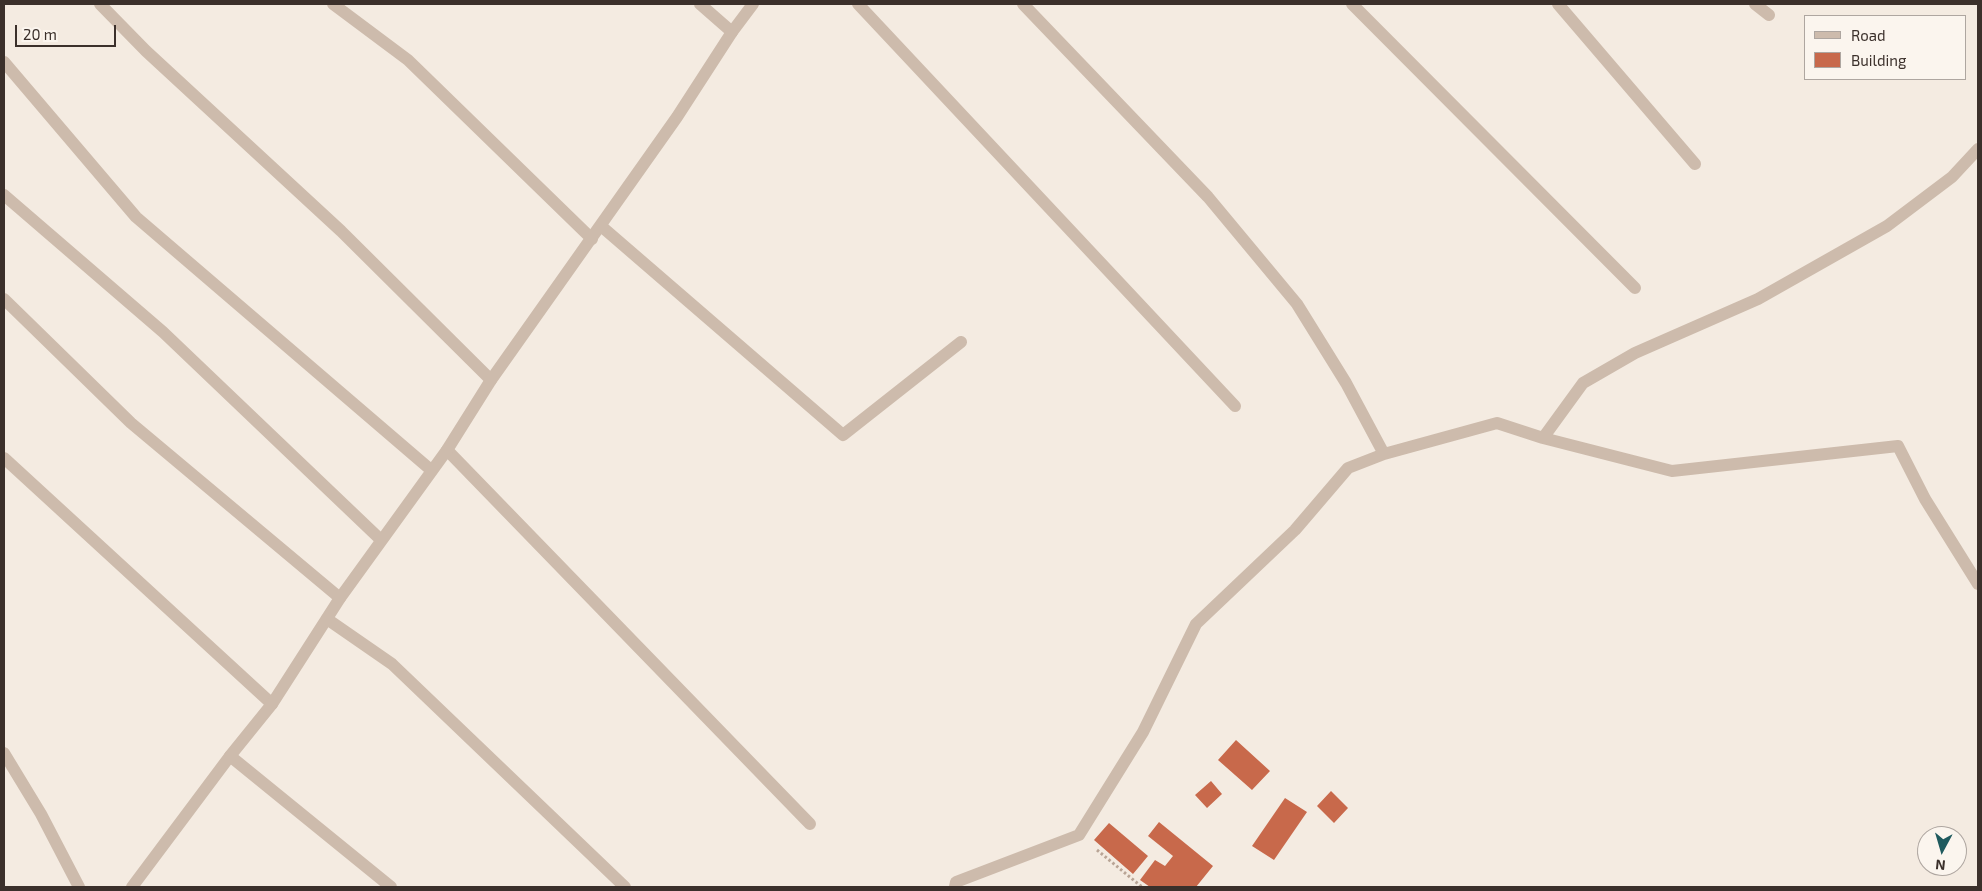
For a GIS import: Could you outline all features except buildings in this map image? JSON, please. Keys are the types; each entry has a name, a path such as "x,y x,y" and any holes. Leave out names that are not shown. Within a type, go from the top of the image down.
{"street":[{"path":"100,4 146,51 341,231 491,380"},
{"path":"333,4 408,60 592,239"},
{"path":"700,4 732,32"},
{"path":"132,887 230,756 272,704 340,598 447,450 491,380 592,239 753,4"},
{"path":"858,4 1235,406"},
{"path":"1023,4 1208,197 1297,304 1346,383 1384,454"},
{"path":"1352,4 1636,288"},
{"path":"1558,4 1695,164"},
{"path":"1755,4 1769,15"},
{"path":"4,62 136,217 431,470"},
{"path":"1543,438 1583,383 1635,353 1758,298 1887,226 1952,177 1978,149"},
{"path":"4,195 162,332 381,540"},
{"path":"601,226 843,435 961,342"},
{"path":"4,299 131,423 340,598"},
{"path":"955,887 956,882 1079,836 1143,732 1196,624 1295,530 1348,468 1384,454 1497,423 1543,438 1672,471 1898,446 1925,499 1978,584"},
{"path":"447,450 810,824"},
{"path":"4,458 272,704"},
{"path":"326,619 392,664 625,887"},
{"path":"4,752 41,814 79,887"},
{"path":"230,756 391,887"}],"path":[{"path":"1079,836 1142,887"}]}
